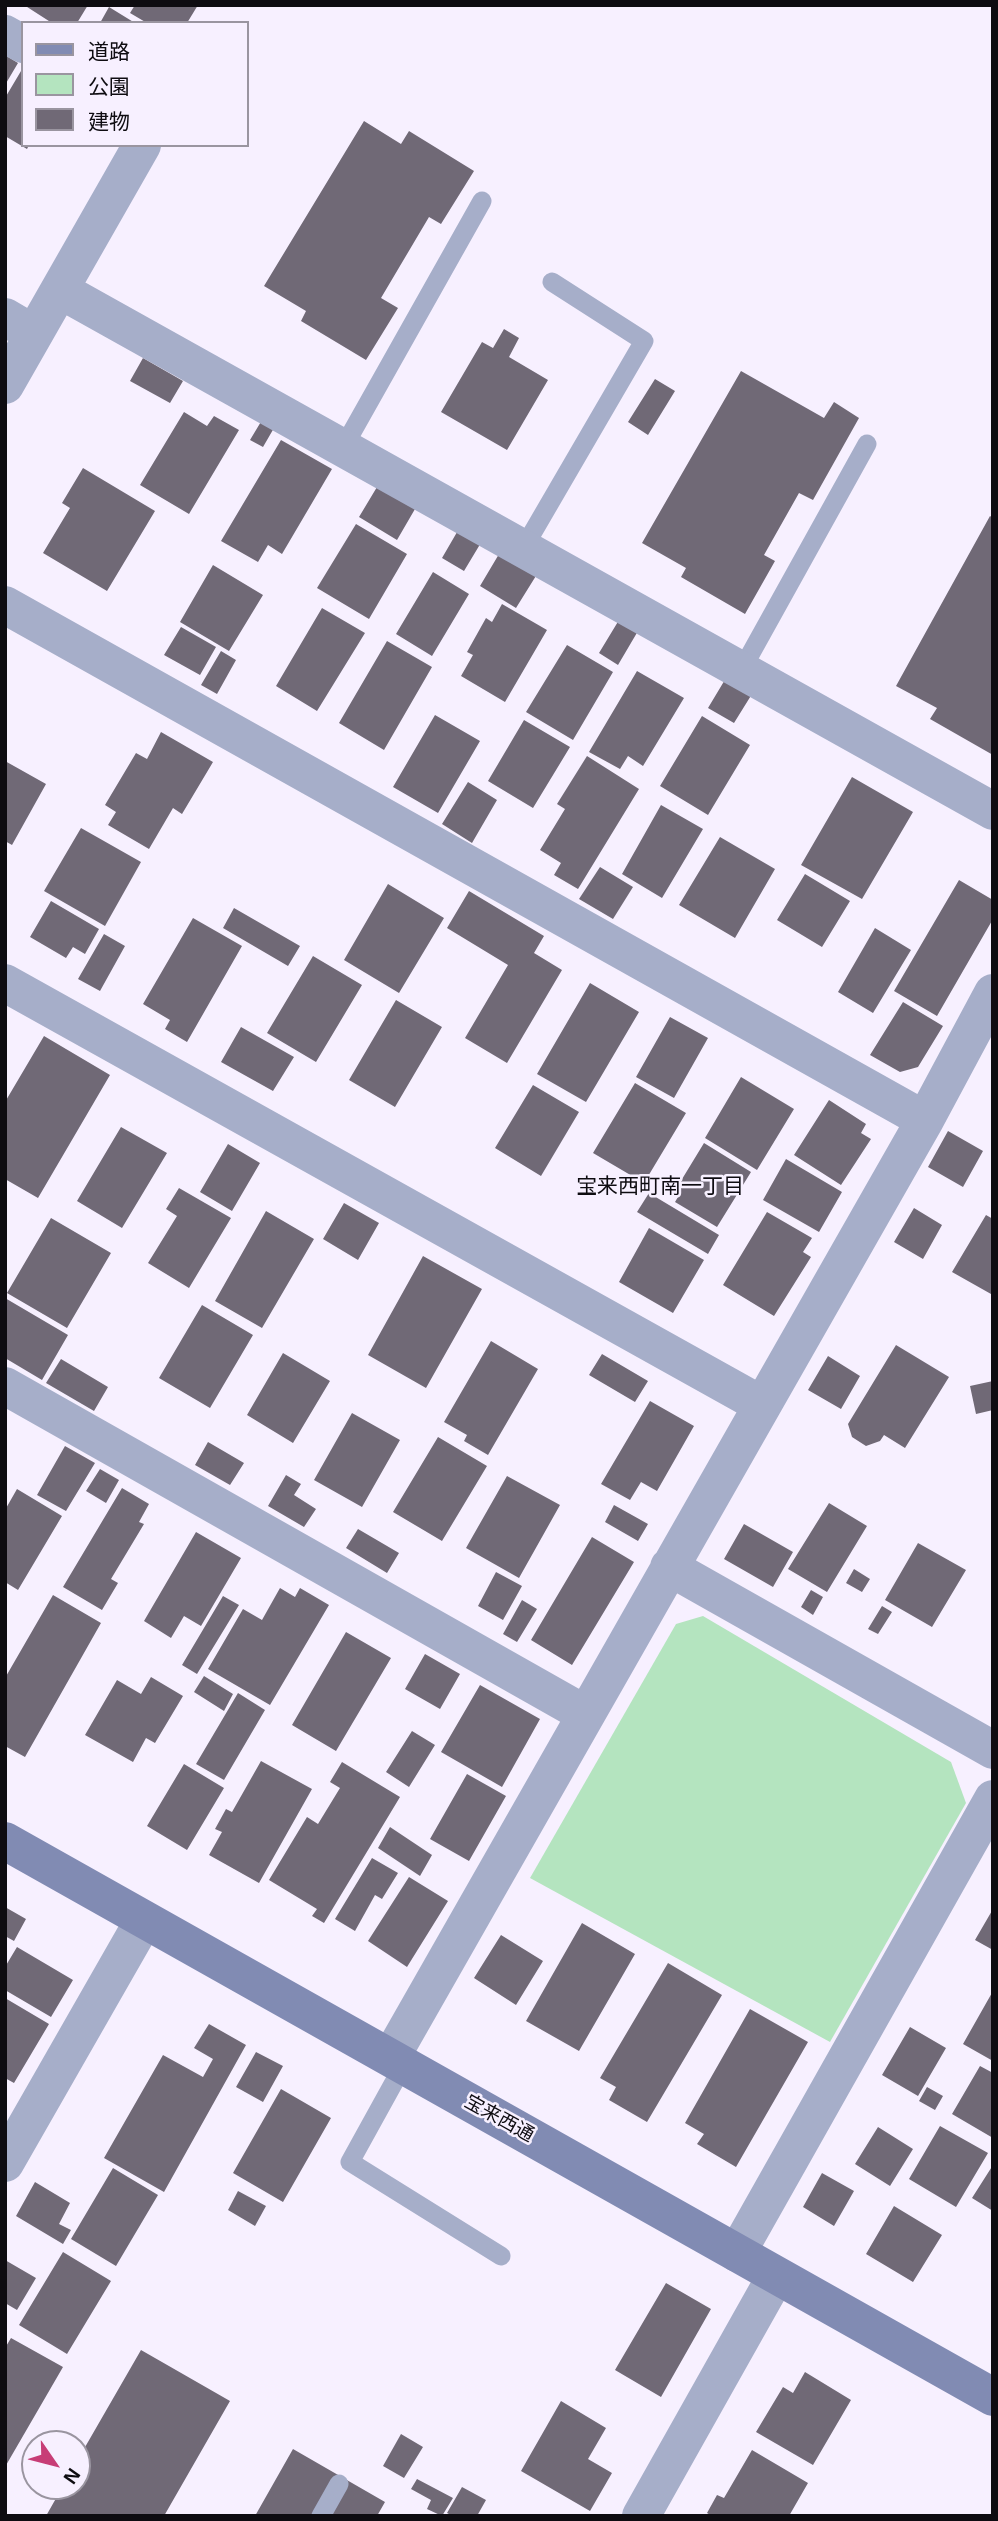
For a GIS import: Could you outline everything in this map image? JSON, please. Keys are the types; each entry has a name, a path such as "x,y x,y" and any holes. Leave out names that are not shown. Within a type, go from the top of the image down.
{"street":[{"path":"5,34 21,43"},
{"path":"5,385 20,326 60,290 141,147"},
{"path":"60,290 741,671 992,808"},
{"path":"5,604 925,1120"},
{"path":"5,983 762,1405"},
{"path":"397,2061 585,1714 925,1120 992,996"},
{"path":"5,1386 585,1714"},
{"path":"669,1567 993,1750"},
{"path":"737,2253 993,1799"},
{"name":"宝来西通","path":"5,1841 993,2397"},
{"path":"5,2163 144,1920"},
{"path":"641,2516 776,2276"}],"lane":[{"path":"343,449 482,201"},
{"path":"523,548 644,341 552,282"},
{"path":"741,671 867,444"},
{"path":"397,2061 350,2162 501,2256"},
{"path":"321,2516 339,2484"}],"green space":[{"path":"703,1616 951,1762 966,1803 830,2042 530,1878 676,1624"}],"building":[{"path":"24,5 88,5 78,21 49,21"},
{"path":"135,5 198,5 188,21 144,21 130,13"},
{"path":"109,7 132,21 101,21"},
{"path":"5,55 18,63 5,85"},
{"path":"21,71 21,145 5,136 5,98"},
{"path":"364,121 401,144 409,131 474,171 441,224 429,217 381,298 398,308 366,360 301,321 306,311 264,286"},
{"path":"504,329 519,338 509,357 548,380 507,450 441,412 482,342 493,348"},
{"path":"143,358 183,381 170,403 130,381"},
{"path":"741,371 824,418 834,402 859,418 813,500 799,493 764,555 775,561 745,614 681,577 686,568 642,543"},
{"path":"655,379 675,391 648,435 628,422"},
{"path":"184,412 207,426 214,416 239,430 189,514 140,485"},
{"path":"262,420 274,428 263,447 250,440"},
{"path":"281,440 332,469 282,554 268,545 258,562 221,541"},
{"path":"83,468 155,511 107,591 43,553 70,508 62,503"},
{"path":"377,487 415,509 397,540 359,517"},
{"path":"990,516 993,518 993,755 930,719 937,708 896,686"},
{"path":"356,524 407,554 369,619 317,588"},
{"path":"460,527 482,541 464,571 442,558"},
{"path":"502,549 539,571 516,608 480,586"},
{"path":"213,565 263,595 229,651 180,622"},
{"path":"433,572 469,594 432,656 396,634"},
{"path":"502,604 547,630 505,702 461,676 473,655 467,652 486,618 492,622"},
{"path":"322,608 365,633 317,711 276,686"},
{"path":"619,620 638,631 618,665 599,653"},
{"path":"181,627 216,647 200,675 164,655"},
{"path":"387,641 432,667 384,750 339,723"},
{"path":"567,645 613,672 573,740 526,712"},
{"path":"221,651 236,660 217,694 201,685"},
{"path":"637,671 684,698 643,766 628,756 620,769 589,752"},
{"path":"726,678 752,694 734,723 708,708"},
{"path":"435,715 480,741 438,813 393,787"},
{"path":"702,716 750,745 708,815 660,786"},
{"path":"524,720 570,747 533,808 488,781"},
{"path":"161,732 213,762 182,814 173,808 149,849 108,825 116,812 105,805 136,753 147,759"},
{"path":"587,756 639,789 578,889 554,875 561,863 540,850 565,809 557,804"},
{"path":"5,761 46,784 12,845 5,841"},
{"path":"852,777 913,812 862,899 801,865"},
{"path":"468,782 497,800 472,843 442,824"},
{"path":"661,805 703,829 662,898 622,874"},
{"path":"81,828 141,862 105,926 44,891"},
{"path":"720,837 775,869 735,938 679,905"},
{"path":"600,867 633,887 613,919 579,899"},
{"path":"805,874 850,901 822,947 777,920"},
{"path":"959,880 993,900 993,919 937,1016 894,991"},
{"path":"388,884 444,918 399,993 344,960"},
{"path":"469,891 544,936 534,953 562,970 507,1063 465,1038 508,965 447,928"},
{"path":"51,901 99,929 85,954 73,947 66,958 30,937"},
{"path":"234,908 300,946 288,966 223,928"},
{"path":"193,918 242,946 187,1042 165,1029 170,1020 143,1004"},
{"path":"875,928 911,950 873,1013 838,992"},
{"path":"104,934 125,946 100,991 78,979"},
{"path":"313,956 362,985 316,1062 267,1033"},
{"path":"590,983 639,1012 586,1102 537,1074"},
{"path":"396,1000 442,1027 395,1107 349,1080"},
{"path":"903,1002 943,1026 918,1067 900,1072 870,1055"},
{"path":"670,1017 708,1038 674,1098 636,1077"},
{"path":"241,1027 294,1057 273,1091 221,1062"},
{"path":"44,1036 110,1075 38,1198 5,1179 5,1102"},
{"path":"741,1077 794,1109 757,1170 705,1138"},
{"path":"635,1083 686,1113 644,1183 593,1153"},
{"path":"533,1085 579,1112 541,1176 495,1148"},
{"path":"829,1100 866,1124 861,1133 871,1139 841,1185 794,1155"},
{"path":"121,1127 167,1153 122,1228 77,1201"},
{"path":"948,1131 983,1151 963,1187 928,1167"},
{"path":"704,1143 751,1172 717,1227 675,1202 681,1192 676,1189"},
{"path":"228,1144 260,1163 232,1211 200,1192"},
{"path":"786,1159 842,1192 819,1232 763,1200"},
{"path":"179,1188 231,1218 189,1288 148,1263 177,1216 166,1209"},
{"path":"649,1193 719,1235 708,1254 637,1212"},
{"path":"344,1203 379,1223 358,1260 323,1239"},
{"path":"914,1208 942,1225 923,1259 894,1242"},
{"path":"266,1211 314,1239 262,1328 215,1301"},
{"path":"767,1212 812,1238 803,1252 811,1257 774,1316 723,1285"},
{"path":"986,1215 993,1219 991,1294 952,1272"},
{"path":"51,1218 111,1253 67,1328 7,1293"},
{"path":"649,1228 704,1260 673,1313 619,1282"},
{"path":"423,1256 482,1289 426,1388 368,1355"},
{"path":"5,1298 68,1335 42,1380 5,1358"},
{"path":"202,1305 253,1335 210,1408 159,1378"},
{"path":"491,1341 538,1369 488,1455 464,1441 467,1435 444,1422"},
{"path":"896,1345 949,1377 905,1448 884,1435 880,1441 866,1446 852,1437 848,1424"},
{"path":"283,1353 330,1381 293,1443 247,1415"},
{"path":"602,1354 648,1381 635,1402 589,1375"},
{"path":"828,1356 860,1376 841,1409 808,1390"},
{"path":"61,1359 108,1387 94,1411 46,1383"},
{"path":"993,1381 993,1410 976,1414 970,1386"},
{"path":"650,1401 694,1426 657,1491 641,1482 630,1500 601,1484"},
{"path":"352,1413 400,1440 362,1507 314,1480"},
{"path":"438,1437 487,1466 442,1541 393,1512"},
{"path":"208,1442 244,1463 230,1485 195,1465"},
{"path":"65,1446 95,1463 66,1511 37,1495"},
{"path":"100,1469 119,1480 106,1503 86,1491"},
{"path":"286,1475 301,1484 294,1495 316,1509 304,1527 268,1506"},
{"path":"507,1476 560,1505 519,1578 466,1548"},
{"path":"122,1488 149,1504 139,1522 144,1524 111,1579 118,1583 102,1610 63,1587"},
{"path":"17,1489 62,1516 18,1590 5,1582 5,1510"},
{"path":"829,1503 867,1526 827,1592 788,1569"},
{"path":"614,1505 648,1524 638,1541 605,1522"},
{"path":"744,1524 793,1552 773,1587 724,1559"},
{"path":"358,1529 399,1553 387,1573 346,1548"},
{"path":"196,1532 241,1558 201,1626 184,1616 171,1638 144,1621"},
{"path":"592,1537 634,1562 572,1665 531,1640"},
{"path":"918,1543 966,1570 932,1627 885,1600"},
{"path":"854,1569 870,1579 862,1592 846,1583"},
{"path":"496,1572 522,1586 503,1620 478,1606"},
{"path":"280,1588 295,1597 300,1588 329,1605 270,1705 208,1669 243,1609 262,1620"},
{"path":"811,1590 823,1597 813,1615 801,1607"},
{"path":"53,1595 101,1623 25,1757 5,1746 5,1678"},
{"path":"223,1596 239,1605 197,1674 182,1665"},
{"path":"522,1600 537,1609 517,1642 503,1634"},
{"path":"882,1606 892,1612 878,1634 868,1629"},
{"path":"346,1632 391,1658 336,1751 292,1725"},
{"path":"425,1654 460,1674 440,1709 405,1689"},
{"path":"204,1676 233,1694 224,1711 194,1692"},
{"path":"151,1677 183,1696 155,1743 146,1738 133,1762 85,1735 117,1680 141,1694"},
{"path":"480,1685 540,1719 502,1787 441,1752"},
{"path":"238,1693 265,1710 224,1780 196,1764"},
{"path":"412,1731 435,1745 409,1787 386,1772"},
{"path":"261,1761 312,1789 259,1883 209,1855 222,1832 215,1829 226,1809 232,1812"},
{"path":"342,1762 400,1797 324,1923 312,1916 317,1909 269,1880 307,1817 318,1824 340,1788 330,1782"},
{"path":"184,1764 224,1788 187,1850 147,1826"},
{"path":"467,1774 506,1796 469,1861 430,1839"},
{"path":"390,1827 432,1855 420,1876 378,1848"},
{"path":"372,1858 398,1873 382,1899 375,1895 355,1931 335,1919"},
{"path":"409,1877 448,1901 407,1967 368,1941"},
{"path":"5,1907 26,1919 14,1941 5,1936"},
{"path":"993,1909 993,1950 975,1940"},
{"path":"582,1923 635,1954 579,2051 526,2021"},
{"path":"501,1935 543,1961 516,2005 474,1978"},
{"path":"17,1947 73,1980 51,2017 5,1990 5,1967"},
{"path":"668,1963 722,1995 647,2122 609,2100 616,2087 600,2078"},
{"path":"993,1991 993,2061 963,2044"},
{"path":"5,1998 49,2024 14,2083 5,2078"},
{"path":"750,2009 808,2042 736,2167 697,2144 704,2134 685,2123"},
{"path":"209,2024 246,2045 164,2192 104,2158 163,2055 203,2077 213,2059 194,2048"},
{"path":"910,2027 946,2048 918,2096 882,2075"},
{"path":"256,2052 283,2066 263,2102 236,2087"},
{"path":"980,2066 993,2073 993,2138 952,2114"},
{"path":"927,2087 943,2096 935,2110 919,2101"},
{"path":"281,2089 331,2118 283,2202 233,2173"},
{"path":"940,2126 988,2153 956,2207 909,2179"},
{"path":"878,2127 913,2149 890,2186 855,2164"},
{"path":"993,2165 993,2211 972,2198"},
{"path":"113,2168 158,2195 116,2266 71,2239"},
{"path":"822,2173 854,2191 834,2226 803,2207"},
{"path":"35,2182 70,2203 59,2224 71,2230 63,2244 16,2216"},
{"path":"238,2191 266,2206 255,2226 228,2210"},
{"path":"894,2206 942,2235 913,2282 866,2254"},
{"path":"63,2252 111,2281 67,2354 19,2325"},
{"path":"5,2260 36,2278 17,2310 5,2303"},
{"path":"666,2283 711,2309 661,2397 615,2370"},
{"path":"11,2338 63,2367 26,2430 21,2430 21,2439 5,2467 5,2348"},
{"path":"141,2350 230,2401 164,2516 46,2516 55,2500 91,2500 91,2437"},
{"path":"805,2372 851,2400 813,2465 756,2432 783,2387 793,2393"},
{"path":"561,2401 606,2428 588,2459 612,2473 590,2511 521,2471"},
{"path":"401,2434 423,2447 404,2478 383,2466"},
{"path":"293,2449 385,2502 377,2516 255,2516"},
{"path":"752,2450 808,2483 789,2516 712,2516 707,2513 717,2495 724,2498"},
{"path":"417,2479 453,2498 442,2516 427,2509 431,2500 411,2489"},
{"path":"462,2487 486,2500 477,2516 453,2516 447,2513"}],"district":[{"name":"宝来西町南一丁目","path":"660,1187"}]}
